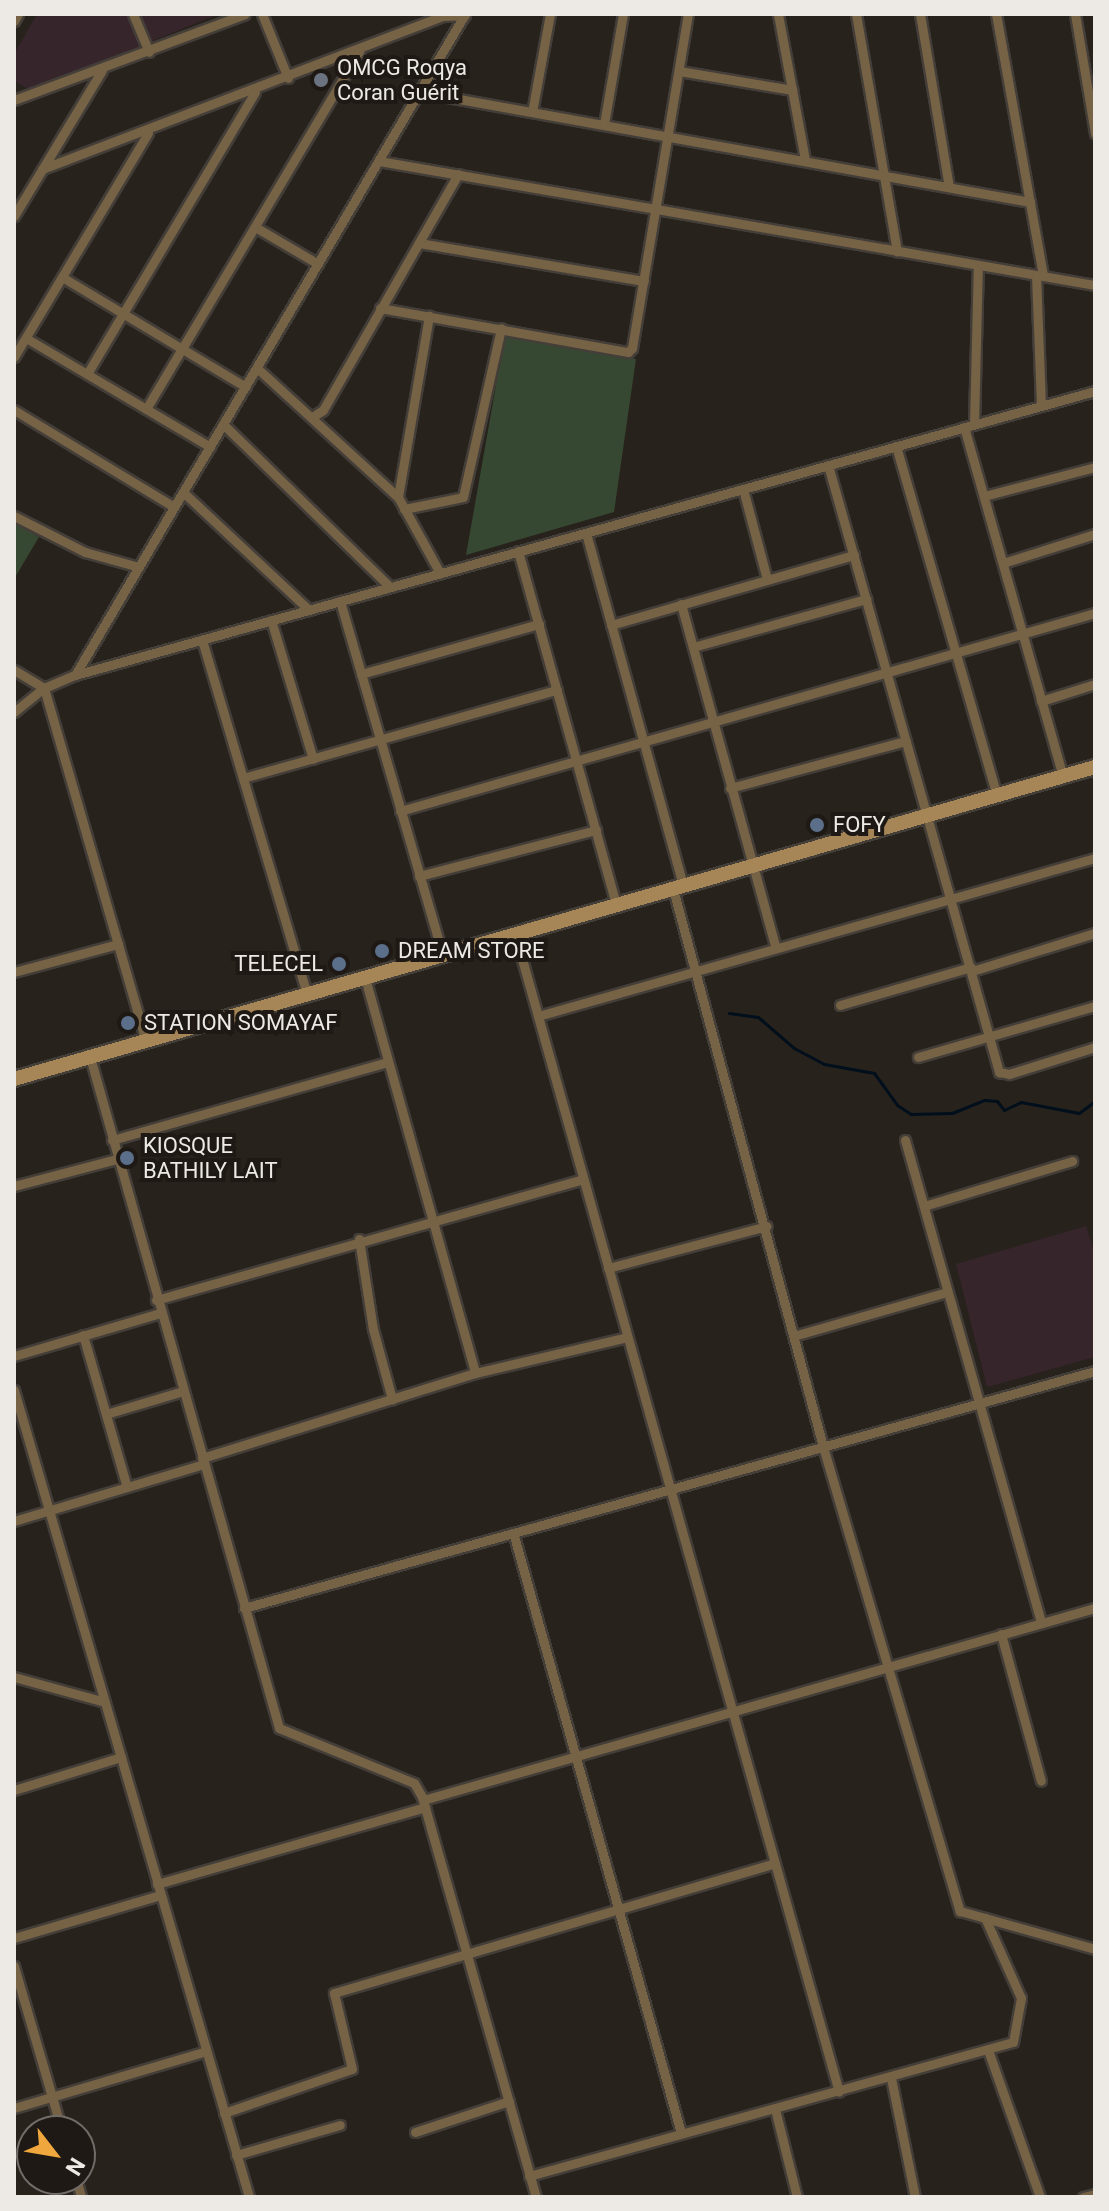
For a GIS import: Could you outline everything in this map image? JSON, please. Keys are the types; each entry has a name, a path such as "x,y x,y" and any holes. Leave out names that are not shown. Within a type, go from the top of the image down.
{"main road":[{"path":"14,1079 1095,767"}],"street":[{"path":"14,21 18,14"},
{"path":"133,14 149,52"},
{"path":"14,100 102,70 245,14"},
{"path":"262,14 288,78"},
{"path":"532,112 550,14"},
{"path":"604,124 623,14"},
{"path":"380,308 628,352 644,281 688,14"},
{"path":"778,14 805,160"},
{"path":"856,14 897,251"},
{"path":"920,14 949,187"},
{"path":"996,14 1030,202 1039,275 1041,406"},
{"path":"1075,14 1091,85 1095,133"},
{"path":"42,169 148,133 442,16 465,15"},
{"path":"75,675 465,15"},
{"path":"146,409 359,51"},
{"path":"14,216 102,70"},
{"path":"679,71 792,90"},
{"path":"87,374 255,92"},
{"path":"420,92 1030,202"},
{"path":"14,357 148,133"},
{"path":"379,161 1095,285"},
{"path":"312,417 323,410 458,174"},
{"path":"255,227 318,264"},
{"path":"419,243 644,281"},
{"path":"978,265 969,426 984,496 1063,777"},
{"path":"62,277 246,387"},
{"path":"398,497 429,316"},
{"path":"404,509 463,497 501,328"},
{"path":"26,338 210,447"},
{"path":"257,368 398,497 440,573"},
{"path":"14,712 44,688 75,675 1095,391"},
{"path":"14,410 174,507"},
{"path":"223,424 390,587"},
{"path":"896,446 997,796"},
{"path":"828,465 906,741 924,817 1004,1075 1095,1047"},
{"path":"984,496 1095,467"},
{"path":"743,489 767,579"},
{"path":"183,492 309,610"},
{"path":"14,516 85,552 139,567"},
{"path":"586,533 643,742 695,971 797,1335 824,1450 960,1911 1095,1949"},
{"path":"1003,563 1095,534"},
{"path":"518,551 616,905"},
{"path":"611,625 854,555"},
{"path":"693,647 866,599"},
{"path":"340,601 443,955"},
{"path":"681,604 750,866 776,948"},
{"path":"400,811 1095,613"},
{"path":"271,620 313,759"},
{"path":"361,674 539,624"},
{"path":"202,640 307,994"},
{"path":"14,670 44,688 146,1041"},
{"path":"1041,701 1095,684"},
{"path":"243,778 557,690"},
{"path":"730,788 906,741"},
{"path":"419,876 596,830"},
{"path":"538,1016 1095,858"},
{"path":"840,1005 1095,933"},
{"path":"515,934 839,2092"},
{"path":"14,972 118,944"},
{"path":"365,978 428,1219 475,1373"},
{"path":"918,1057 1095,1006"},
{"path":"90,1057 279,1728 414,1783 424,1804 470,1954 536,2197"},
{"path":"112,1140 387,1062"},
{"path":"905,1140 1041,1622"},
{"path":"14,1186 117,1159"},
{"path":"924,1206 1072,1161"},
{"path":"156,1300 428,1219 583,1179"},
{"path":"608,1268 767,1226"},
{"path":"359,1239 373,1329 392,1399"},
{"path":"797,1335 947,1292"},
{"path":"14,1356 160,1313"},
{"path":"83,1335 127,1487"},
{"path":"14,1521 475,1373 627,1337"},
{"path":"244,1608 824,1450 1095,1371"},
{"path":"14,1390 249,2197"},
{"path":"106,1414 183,1391"},
{"path":"514,1536 681,2133"},
{"path":"14,1938 577,1757 1095,1608"},
{"path":"1001,1634 1041,1781"},
{"path":"14,1677 105,1702"},
{"path":"14,1790 121,1757"},
{"path":"224,2113 352,2069 334,1993 773,1864"},
{"path":"529,2176 989,2053 1013,2042 1021,1998 985,1918"},
{"path":"14,1966 57,2115"},
{"path":"14,2108 206,2051"},
{"path":"989,2053 1040,2197"},
{"path":"891,2078 915,2197"},
{"path":"415,2132 509,2101"},
{"path":"775,2109 797,2197"},
{"path":"236,2155 340,2125"},
{"path":"1083,2197 1095,2194"}],"shaded area":[{"path":"37,14 219,14 30,90 14,81 14,54"},
{"path":"1086,1226 1095,1255 1095,1357 987,1387 956,1264"}],"green space":[{"path":"505,334 636,359 614,512 466,555"},
{"path":"14,523 39,537 14,579"}],"waterway":[{"path":"729,1013 758,1017 794,1048 824,1064 874,1073 897,1105 911,1114 952,1113 985,1100 997,1101 1004,1110 1021,1102 1079,1113 1095,1101"}],"place":[{"name":"OMCG Roqya Coran Guérit","path":"321,80"},
{"name":"FOFY","path":"817,825"},
{"name":"DREAM STORE","path":"382,951"},
{"name":"TELECEL","path":"339,964"},
{"name":"STATION SOMAYAF","path":"128,1023"},
{"name":"KIOSQUE BATHILY LAIT","path":"127,1158"}]}
